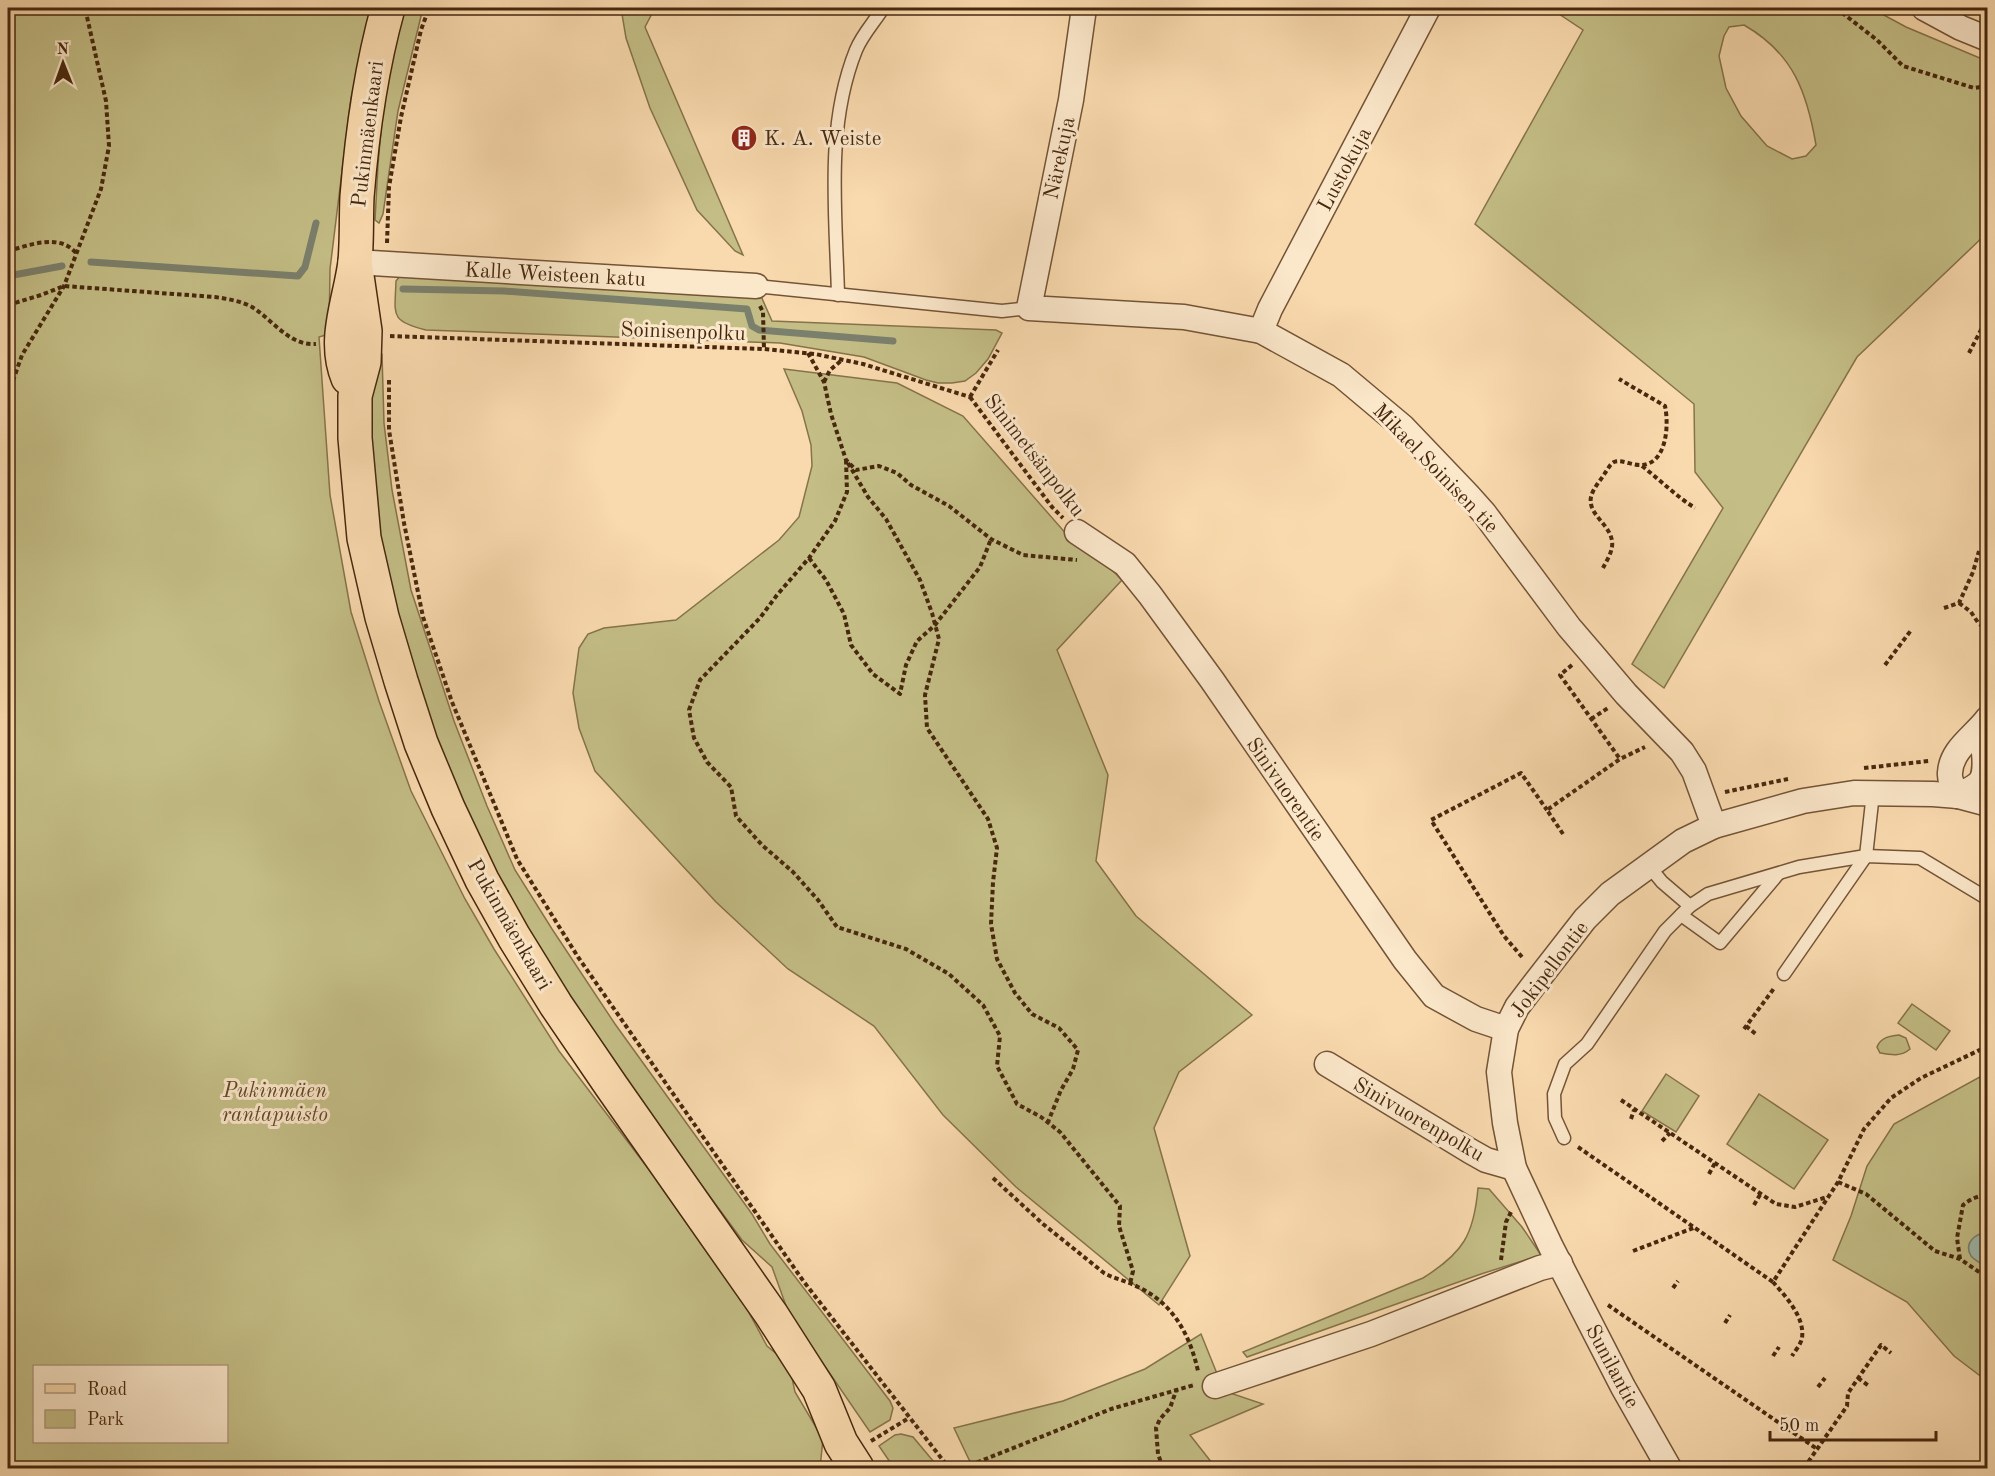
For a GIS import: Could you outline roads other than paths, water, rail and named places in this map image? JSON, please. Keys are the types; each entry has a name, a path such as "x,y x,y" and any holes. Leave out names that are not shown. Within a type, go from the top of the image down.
{"main road":[{"name":"Pukinmäenkaari","path":"388,8 379,42 364,138 357,196 355,262 341,331 342,363 355,396 364,538 382,617 422,743 448,808 482,880 514,937 556,1005 717,1235 819,1389 841,1443 857,1468"},
{"name":"Pukinmäenkaari","path":"819,1389 845,1411 867,1443 880,1468"}],"street":[{"name":"Närekuja","path":"1029,308 1071,100 1084,8"},
{"name":"Lustokuja","path":"1261,332 1270,309 1428,8"},
{"path":"1924,8 1961,28 1988,39"},
{"name":"Kalle Weisteen katu","path":"355,262 756,286"},
{"name":"Mikael Soinisen tie","path":"1029,308 1184,317 1261,332 1341,375 1403,427 1467,494 1484,513 1575,634 1626,694 1682,752 1694,771 1714,826"},
{"name":"Sinivuorentie","path":"1077,532 1125,564 1150,595 1212,680 1405,960 1434,996 1476,1019 1506,1029"},
{"path":"1984,724 1984,774 1981,782 1958,796 1949,775 1952,765 1964,742 1984,724"},
{"name":"Jokipellontie","path":"1560,1263 1518,1176 1505,1123 1499,1072 1506,1029 1523,999 1585,920 1610,894 1648,865 1683,841 1714,826 1803,801 1830,796 1916,793 1958,796 1988,804"},
{"name":"Sinivuorenpolku","path":"1327,1064 1470,1151 1518,1176"},
{"path":"1208,1384 1371,1334 1540,1268 1560,1263"},
{"name":"Sunilantie","path":"1560,1263 1623,1387 1669,1468"}],"lane":[{"path":"838,295 835,164 843,96 857,49 883,8"},
{"path":"756,286 1002,311 1029,308"},
{"path":"1784,974 1866,856 1873,793"},
{"path":"1564,1138 1555,1118 1554,1094 1565,1064 1587,1044 1665,931 1685,911 1708,894 1799,867 1866,856 1920,858 1988,899"},
{"path":"1648,865 1685,911 1720,943 1779,873"}],"waterway":[{"path":"91,262 298,276 305,267 316,223"},
{"path":"8,276 62,266"},
{"path":"403,289 504,291 747,309 752,326 759,330 893,341"}],"place":[{"name":"K. A. Weiste","path":"744,138"}],"park label":[{"name":"Pukinmäen rantapuisto","path":"275,1102"}]}
